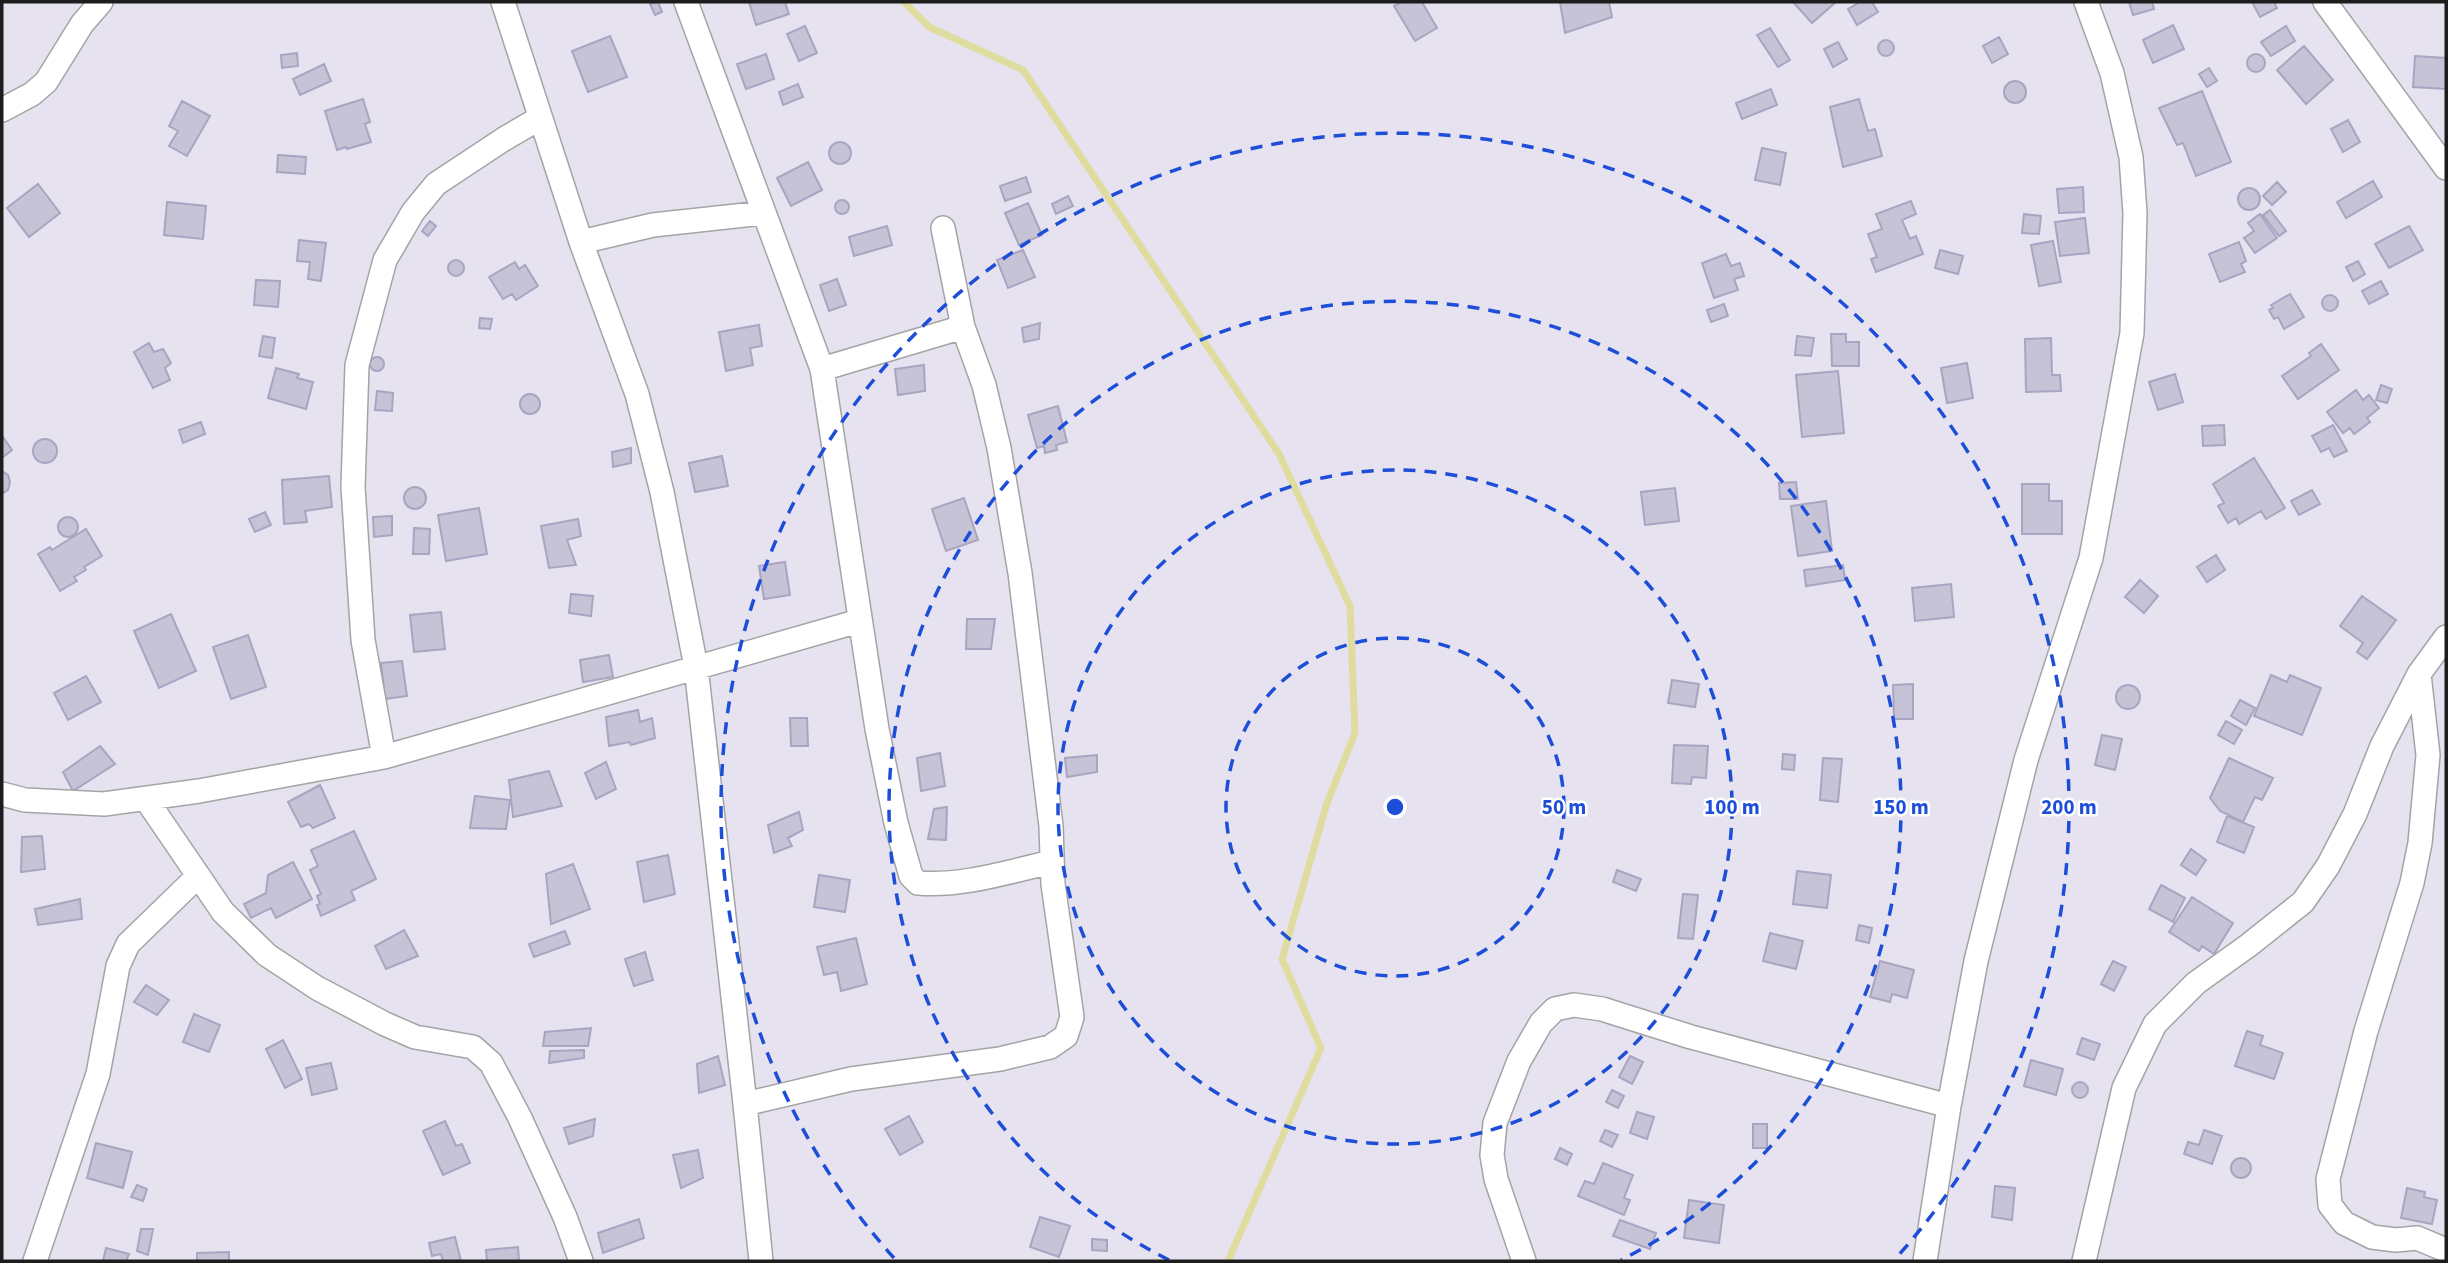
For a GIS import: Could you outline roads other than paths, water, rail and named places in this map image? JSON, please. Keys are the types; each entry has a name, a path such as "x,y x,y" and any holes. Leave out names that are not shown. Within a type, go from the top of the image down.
{"street":[{"path":"2,110 46,82 82,24 101,2"},
{"path":"503,2 581,242 638,394 662,492 696,667 761,1261"},
{"path":"686,2 822,369 877,729 896,824 911,876 918,883 929,884 964,880 1052,862"},
{"path":"1925,1261 1949,1106 1976,961 2026,760 2091,558 2133,333 2135,213 2132,157 2112,73 2086,2"},
{"path":"2325,2 2446,168"},
{"path":"384,757 363,640 353,487 357,365 385,260 413,212 436,184 540,118"},
{"path":"581,242 653,225 764,213"},
{"path":"745,1104 851,1079 1000,1059 1050,1047 1066,1036 1072,1017 1053,884 1051,826 1020,573 999,448 987,397 963,327 943,228"},
{"path":"822,369 963,327"},
{"path":"2,794 25,800 104,804 384,757 859,621"},
{"path":"2084,1261 2124,1088 2155,1024 2196,983 2303,902 2328,866 2355,814 2382,746 2419,674 2446,636"},
{"path":"2419,674 2428,755 2420,844 2412,883 2366,1031 2328,1179 2330,1205 2344,1223 2372,1237 2396,1240 2417,1238 2446,1250"},
{"path":"146,799 223,912 267,955 317,988 385,1024 415,1037 473,1047 491,1063 526,1130 565,1217 581,1261"},
{"path":"35,1261 98,1074 118,966 128,944 198,876"},
{"path":"1524,1261 1496,1179 1492,1155 1495,1123 1519,1061 1541,1024 1555,1009 1574,1005 1602,1009 1691,1037 1949,1106"}],"waterway":[{"path":"904,2 929,27 1023,70 1279,454 1350,606 1355,733 1327,803 1282,959 1321,1048 1228,1261"}]}
